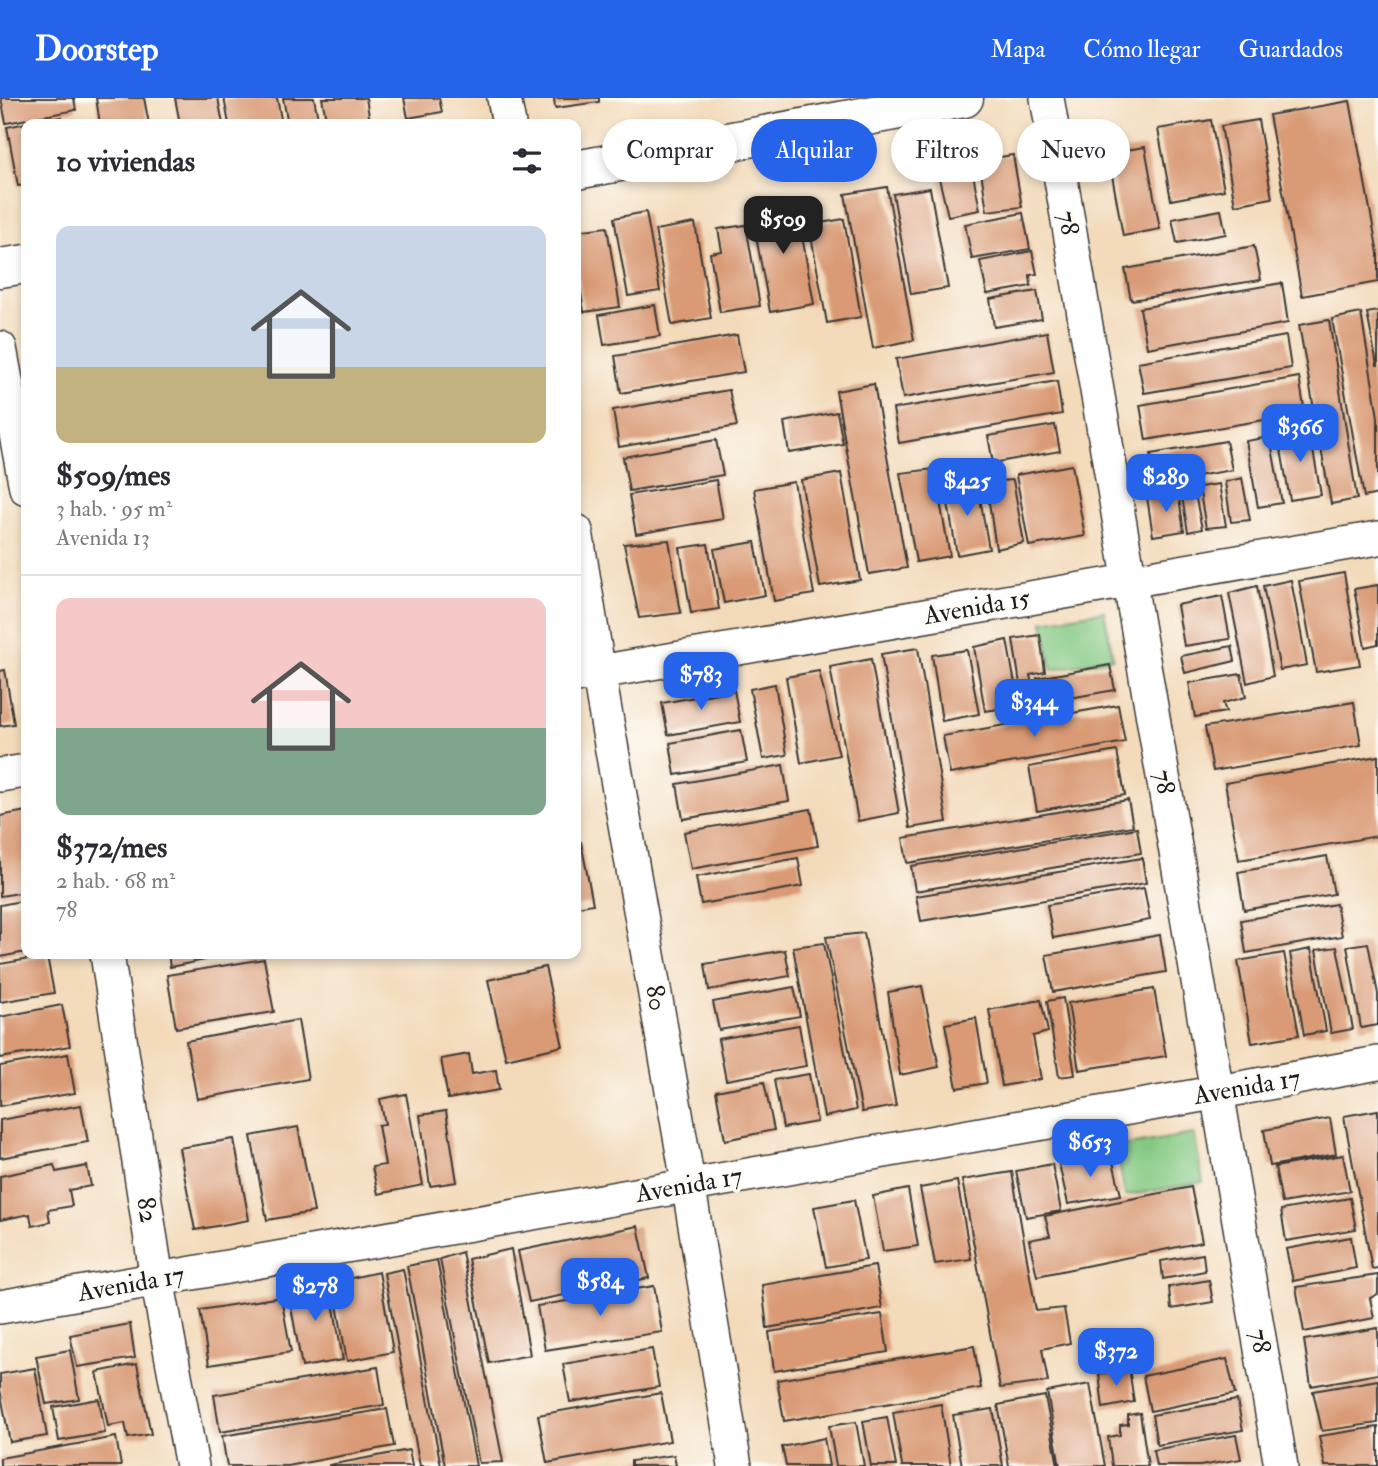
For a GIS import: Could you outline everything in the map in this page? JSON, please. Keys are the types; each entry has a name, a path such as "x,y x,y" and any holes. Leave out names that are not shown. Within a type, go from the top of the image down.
{"street":[{"path":"504,98 508,119"},
{"path":"581,169 964,98"},
{"name":"78","path":"1046,98 1282,1466"},
{"path":"0,268 21,265"},
{"path":"0,348 21,461"},
{"name":"Avenida 15","path":"587,674 1378,538"},
{"name":"80","path":"581,596 587,674 688,1186 735,1466"},
{"path":"0,775 21,772"},
{"name":"82","path":"108,959 157,1279 192,1466"},
{"name":"Avenida 17","path":"0,1307 1378,1063"}],"green space":[{"path":"1104,611 1113,658 1052,670 1043,621"},
{"path":"1194,1134 1203,1182 1125,1196 1116,1147"}],"building":[{"path":"1,98 74,98 76,110 6,123"},
{"path":"96,98 144,98 148,119 99,119"},
{"path":"175,98 218,98 222,119 179,119"},
{"path":"224,98 277,98 281,119 228,119"},
{"path":"283,98 314,98 318,119 287,119"},
{"path":"322,98 366,98 370,119 326,119"},
{"path":"404,98 439,98 442,112 408,118"},
{"path":"554,98 599,98 599,102 555,108"},
{"path":"1350,101 1378,253 1378,282 1302,296 1269,115"},
{"path":"1211,120 1224,190 1171,200 1158,129"},
{"path":"1258,120 1272,198 1235,205 1221,126"},
{"path":"21,124 21,186 18,186 7,127"},
{"path":"1145,147 1160,229 1123,236 1113,182 1130,182 1130,149"},
{"path":"1013,155 1022,207 987,211 983,182 1003,182 1003,157"},
{"path":"940,182 975,182 980,210 948,216"},
{"path":"887,187 914,340 873,348 845,194"},
{"path":"930,188 948,288 911,294 893,194"},
{"path":"796,201 814,304 770,312 751,209"},
{"path":"1221,210 1226,234 1177,243 1172,219"},
{"path":"646,212 660,291 628,296 614,218"},
{"path":"1023,213 1030,249 972,259 965,224"},
{"path":"844,219 861,317 827,323 809,225"},
{"path":"695,223 711,318 672,325 655,230"},
{"path":"746,225 760,306 720,312 710,253 722,251 718,229"},
{"path":"607,227 620,307 584,312 581,293 581,230"},
{"path":"1254,246 1261,280 1131,300 1125,269"},
{"path":"1032,251 1037,274 1030,275 1031,286 987,294 980,261"},
{"path":"1282,283 1288,323 1147,348 1140,308"},
{"path":"1037,291 1042,319 994,327 990,299"},
{"path":"655,305 660,336 604,345 599,315"},
{"path":"1378,311 1378,365 1377,365 1367,313"},
{"path":"1361,313 1378,417 1378,494 1364,497 1332,319"},
{"path":"1329,320 1357,499 1331,504 1299,325"},
{"path":"1047,332 1054,372 903,398 896,359"},
{"path":"737,335 744,372 621,393 615,356"},
{"path":"1286,336 1291,368 1144,393 1138,362"},
{"path":"1299,377 1305,413 1146,440 1140,405"},
{"path":"1057,381 1062,414 899,443 893,409"},
{"path":"874,384 907,568 869,574 836,391"},
{"path":"729,390 737,426 619,447 613,410"},
{"path":"837,412 843,444 789,453 784,422"},
{"path":"1055,425 1060,451 993,463 988,436"},
{"path":"1309,428 1321,495 1290,500 1278,433"},
{"path":"1270,437 1282,503 1258,507 1246,441"},
{"path":"716,440 723,475 629,491 623,457"},
{"path":"1226,441 1232,470 1156,483 1151,454"},
{"path":"1072,465 1085,536 1029,546 1016,475"},
{"path":"934,469 950,556 916,562 900,473"},
{"path":"841,473 860,580 820,587 801,480"},
{"path":"1242,478 1250,520 1231,522 1225,482"},
{"path":"716,480 723,519 636,534 629,495"},
{"path":"1013,480 1024,543 996,549 986,482"},
{"path":"977,481 989,549 957,555 945,486"},
{"path":"794,482 814,594 774,601 754,489"},
{"path":"1219,484 1226,526 1206,528 1199,487"},
{"path":"1194,489 1202,529 1188,532 1181,491"},
{"path":"1178,492 1184,531 1153,536 1147,497"},
{"path":"669,540 681,613 639,618 624,544"},
{"path":"755,542 765,595 724,603 714,549"},
{"path":"708,544 719,609 691,613 680,548"},
{"path":"1344,573 1360,665 1316,672 1299,581"},
{"path":"1291,580 1307,665 1280,670 1263,586"},
{"path":"1378,585 1378,644 1365,647 1354,589"},
{"path":"1257,586 1273,676 1247,683 1229,593"},
{"path":"1222,596 1230,639 1184,646 1177,605"},
{"path":"1040,635 1045,672 1030,675 1036,702 1023,703 1013,639"},
{"path":"1007,640 1019,706 985,711 974,647"},
{"path":"1232,646 1235,661 1185,673 1181,656"},
{"path":"918,648 947,822 910,828 881,654"},
{"path":"967,650 979,714 942,721 932,655"},
{"path":"871,659 899,813 858,821 830,667"},
{"path":"1110,665 1115,690 1041,703 1037,678"},
{"path":"5,670 14,724 0,726 0,671"},
{"path":"819,671 839,755 801,763 786,677"},
{"path":"1241,674 1246,697 1223,703 1226,712 1195,717 1189,683"},
{"path":"775,684 787,755 763,759 750,689"},
{"path":"734,690 740,722 668,735 662,703"},
{"path":"1354,702 1361,745 1213,771 1205,727"},
{"path":"1118,705 1125,742 950,774 943,736"},
{"path":"741,730 747,762 675,775 670,743"},
{"path":"1117,751 1125,795 1037,811 1029,767"},
{"path":"1378,756 1378,836 1239,860 1225,783"},
{"path":"783,765 789,801 683,819 677,784"},
{"path":"1128,800 1133,826 907,863 903,838"},
{"path":"811,809 818,846 691,869 684,832"},
{"path":"21,812 21,893 0,896 0,816"},
{"path":"1137,828 1141,853 915,891 911,866"},
{"path":"581,842 593,904 581,906"},
{"path":"1327,856 1334,894 1244,910 1238,872"},
{"path":"798,858 803,886 701,904 696,877"},
{"path":"1142,858 1146,883 921,921 916,896"},
{"path":"1144,888 1150,920 1053,938 1047,905"},
{"path":"21,901 21,953 0,957 0,905"},
{"path":"1336,904 1342,936 1246,953 1241,920"},
{"path":"864,933 896,1106 862,1112 826,937"},
{"path":"1160,935 1166,972 1053,992 1046,955"},
{"path":"824,943 856,1110 824,1117 793,947"},
{"path":"1368,943 1378,994 1378,1025 1361,1028 1347,946"},
{"path":"1337,947 1353,1029 1331,1033 1316,950"},
{"path":"1311,949 1326,1031 1304,1035 1290,953"},
{"path":"785,950 790,976 709,990 705,964"},
{"path":"1284,953 1299,1035 1252,1043 1238,961"},
{"path":"48,959 54,993 0,1002 0,964"},
{"path":"169,959 205,959 205,960 170,967"},
{"path":"264,959 274,1012 176,1028 167,975"},
{"path":"545,967 563,1046 506,1059 488,980"},
{"path":"922,986 939,1067 900,1075 888,992"},
{"path":"794,987 800,1016 719,1030 713,1002"},
{"path":"1154,989 1166,1056 1079,1070 1068,1003"},
{"path":"1063,998 1075,1075 1059,1077 1047,1001"},
{"path":"1041,1000 1048,1032 1033,1036 1041,1079 1002,1086 989,1010"},
{"path":"62,1005 70,1046 0,1058 0,1017"},
{"path":"976,1018 987,1083 957,1088 945,1024"},
{"path":"298,1020 308,1079 197,1099 186,1041"},
{"path":"799,1025 806,1066 726,1080 718,1039"},
{"path":"68,1054 75,1093 0,1106 0,1066"},
{"path":"469,1054 472,1074 496,1070 499,1090 448,1099 441,1059"},
{"path":"809,1074 817,1122 783,1128 774,1080"},
{"path":"764,1082 774,1130 725,1140 716,1091"},
{"path":"406,1094 423,1185 378,1194 372,1167 385,1165 378,1125 385,1124 380,1099"},
{"path":"81,1105 88,1142 0,1158 0,1120"},
{"path":"1378,1110 1378,1268 1372,1269 1344,1116"},
{"path":"446,1111 457,1182 430,1186 420,1115"},
{"path":"1330,1118 1336,1154 1270,1166 1264,1130"},
{"path":"298,1127 314,1212 267,1220 251,1136"},
{"path":"234,1139 249,1220 195,1230 179,1148"},
{"path":"1111,1153 1121,1195 1068,1204 1059,1164"},
{"path":"1343,1155 1350,1191 1282,1203 1275,1167"},
{"path":"1052,1164 1061,1211 1026,1217 1016,1171"},
{"path":"54,1165 56,1172 87,1166 91,1186 69,1190 72,1206 48,1210 50,1222 32,1226 30,1214 0,1220 0,1176"},
{"path":"1012,1172 1036,1311 1064,1308 1070,1343 1042,1349 1048,1382 1000,1388 962,1180"},
{"path":"957,1181 971,1259 935,1264 920,1188"},
{"path":"1191,1187 1202,1242 1037,1276 1029,1240 1050,1236 1045,1216"},
{"path":"908,1189 918,1246 883,1251 873,1196"},
{"path":"1350,1198 1356,1229 1286,1241 1281,1210"},
{"path":"854,1200 866,1260 826,1267 814,1207"},
{"path":"638,1226 649,1278 529,1302 518,1251"},
{"path":"1351,1237 1356,1268 1293,1281 1286,1249"},
{"path":"511,1249 530,1355 489,1363 468,1259"},
{"path":"462,1252 503,1462 479,1463 440,1259"},
{"path":"1203,1254 1205,1271 1163,1279 1161,1261"},
{"path":"437,1260 476,1466 445,1466 407,1266"},
{"path":"875,1266 882,1308 767,1328 762,1285"},
{"path":"403,1269 441,1466 420,1466 384,1273"},
{"path":"379,1272 393,1352 347,1361 333,1282"},
{"path":"1378,1275 1378,1294 1370,1298 1374,1318 1304,1332 1296,1287"},
{"path":"329,1280 343,1360 302,1367 287,1285"},
{"path":"1209,1280 1213,1302 1171,1309 1169,1287"},
{"path":"654,1286 662,1332 545,1350 537,1306"},
{"path":"281,1297 291,1352 209,1365 200,1310"},
{"path":"882,1314 888,1352 774,1371 769,1332"},
{"path":"130,1324 135,1358 77,1367 70,1335"},
{"path":"1378,1328 1378,1374 1311,1386 1304,1340"},
{"path":"974,1346 981,1388 784,1421 777,1380"},
{"path":"652,1349 659,1387 570,1402 563,1364"},
{"path":"70,1350 79,1399 46,1404 36,1356"},
{"path":"1227,1359 1235,1394 1150,1411 1143,1376"},
{"path":"137,1364 151,1434 128,1438 125,1423 108,1426 97,1372"},
{"path":"378,1367 384,1405 220,1432 214,1395"},
{"path":"35,1368 47,1436 10,1442 0,1390 0,1374"},
{"path":"1129,1368 1134,1402 1103,1408 1099,1374"},
{"path":"1378,1380 1378,1423 1322,1431 1313,1391"},
{"path":"1090,1384 1105,1466 1060,1466 1047,1392"},
{"path":"661,1393 670,1441 547,1463 538,1415"},
{"path":"1045,1396 1058,1466 1009,1466 998,1405"},
{"path":"99,1399 105,1433 59,1441 53,1407"},
{"path":"1237,1400 1243,1430 1157,1445 1152,1415"},
{"path":"941,1404 951,1466 902,1466 893,1412"},
{"path":"387,1409 394,1446 288,1466 227,1466 222,1436"},
{"path":"993,1409 1003,1466 962,1466 953,1415"},
{"path":"1140,1413 1148,1466 1112,1466 1108,1437 1120,1435 1120,1425 1128,1424 1128,1415"},
{"path":"887,1417 896,1466 871,1466 863,1421"},
{"path":"856,1422 864,1466 836,1466 829,1426"},
{"path":"1378,1427 1378,1466 1325,1466 1319,1436"},
{"path":"1236,1435 1241,1459 1200,1466 1156,1466 1153,1450"},
{"path":"116,1437 121,1466 0,1466 0,1458"},
{"path":"824,1438 829,1466 786,1466 782,1447"},
{"path":"409,1450 412,1466 329,1466 329,1465"},
{"path":"674,1455 676,1466 631,1466 631,1461"}]}
